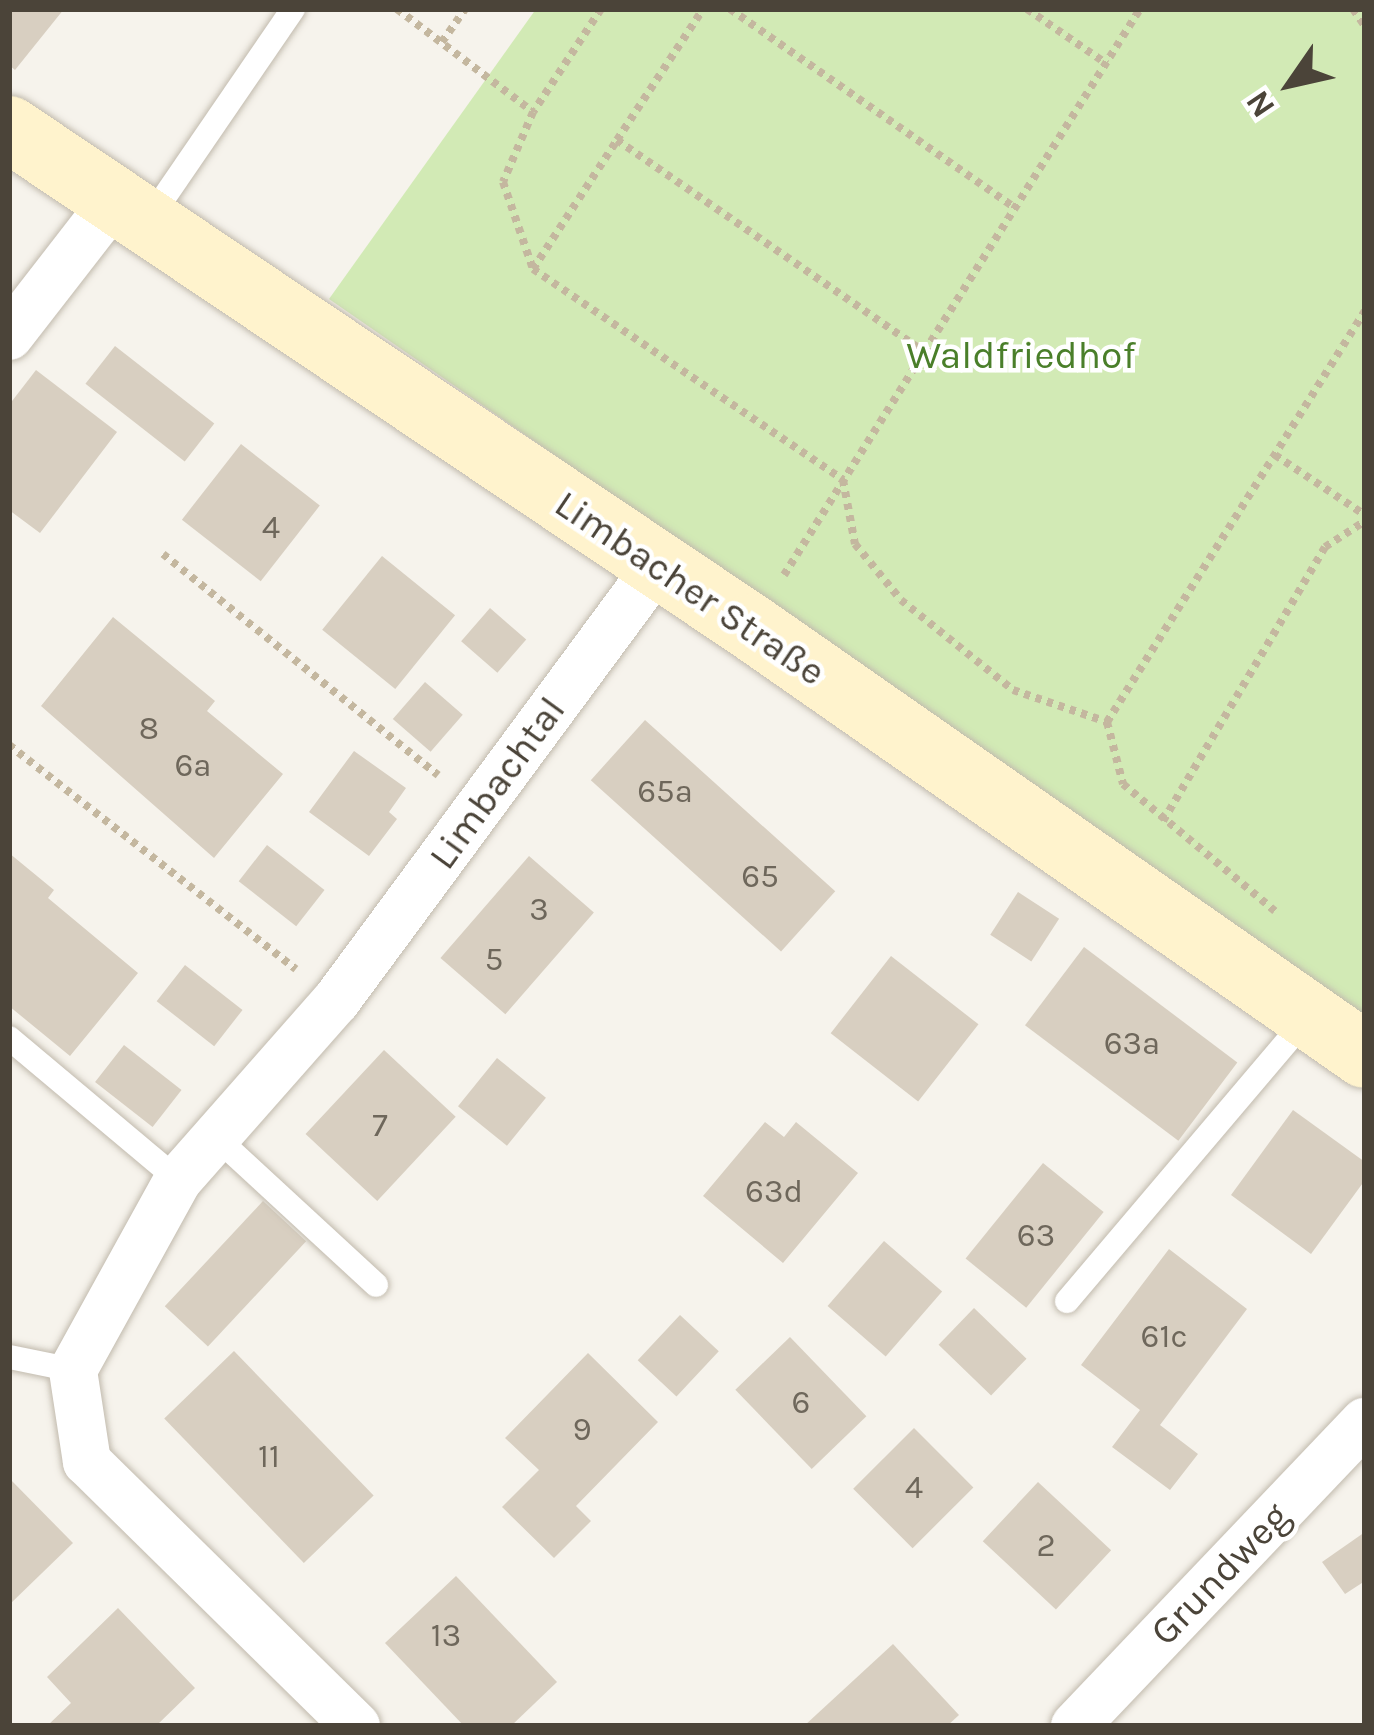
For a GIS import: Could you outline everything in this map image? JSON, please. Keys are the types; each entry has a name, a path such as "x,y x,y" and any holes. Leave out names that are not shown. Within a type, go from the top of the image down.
{"main road":[{"name":"Limbacher Straße","path":"9,129 129,214 751,627 1365,1055"}],"street":[{"path":"9,336 129,214"},
{"name":"Limbachtal","path":"73,1370 178,1180 337,1001 658,566"},
{"path":"73,1370 87,1462 356,1726"},
{"name":"Grundweg","path":"1075,1726 1365,1422"}],"lane":[{"path":"129,214 293,9"},
{"path":"1066,1301 1309,1016"},
{"path":"9,1038 178,1180"},
{"path":"218,1139 376,1285"},
{"path":"9,1357 73,1370"}],"path":[{"path":"397,9 533,112"},
{"path":"442,43 466,9"},
{"path":"601,9 533,112 503,182 533,269 843,480 855,544 902,600 1013,690 1107,722"},
{"path":"533,269 703,9"},
{"path":"730,9 1015,207"},
{"path":"1027,9 1107,64"},
{"path":"751,627 1140,9"},
{"path":"1353,9 1365,26"},
{"path":"617,140 924,352"},
{"path":"1284,919 1123,784 1107,722 1365,311"},
{"path":"1162,821 1325,547 1365,518 1275,455"},
{"path":"163,554 479,808"},
{"path":"9,745 337,1001"}],"green space":[{"name":"Waldfriedhof","path":"536,9 1365,9 1365,1016 329,299"}],"building":[{"path":"9,9 64,9 15,70 9,65"},
{"path":"115,346 214,424 185,461 85,384"},
{"path":"36,370 117,432 40,533 9,510 9,405"},
{"path":"241,444 320,506 261,581 182,520"},
{"path":"382,556 455,615 395,689 322,630"},
{"path":"490,608 526,639 497,673 461,641"},
{"path":"113,617 215,701 207,711 283,774 214,858 41,706"},
{"path":"425,682 463,715 431,752 393,719"},
{"path":"645,720 835,891 781,951 591,780"},
{"path":"354,751 406,788 389,812 397,819 369,856 309,812"},
{"path":"267,845 325,890 296,926 239,881"},
{"path":"9,853 54,890 48,898 138,973 70,1056 9,1006"},
{"path":"529,856 594,912 505,1014 440,958"},
{"path":"1018,892 1059,919 1031,961 990,935"},
{"path":"1084,947 1237,1063 1178,1141 1025,1025"},
{"path":"891,956 978,1024 918,1102 831,1033"},
{"path":"185,965 243,1010 214,1046 157,1001"},
{"path":"124,1045 182,1090 153,1127 95,1082"},
{"path":"384,1050 456,1117 377,1201 306,1134"},
{"path":"497,1058 546,1098 507,1146 458,1106"},
{"path":"1293,1110 1365,1162 1365,1180 1311,1254 1231,1195"},
{"path":"765,1122 784,1137 796,1122 858,1173 783,1263 703,1196"},
{"path":"1043,1163 1104,1212 1026,1308 966,1259"},
{"path":"263,1201 306,1241 208,1347 165,1306"},
{"path":"884,1241 942,1292 886,1356 828,1306"},
{"path":"1169,1249 1247,1309 1160,1425 1198,1454 1170,1490 1112,1447 1140,1410 1081,1365"},
{"path":"974,1308 1027,1359 991,1395 939,1345"},
{"path":"680,1315 719,1351 676,1396 638,1360"},
{"path":"790,1337 866,1416 812,1469 735,1390"},
{"path":"234,1351 374,1496 304,1563 164,1418"},
{"path":"588,1353 658,1422 576,1506 591,1521 554,1558 502,1507 539,1470 505,1438"},
{"path":"914,1428 973,1487 913,1548 853,1489"},
{"path":"9,1478 73,1543 9,1605"},
{"path":"1038,1482 1111,1550 1056,1609 983,1541"},
{"path":"1365,1532 1365,1581 1345,1594 1322,1562"},
{"path":"456,1576 557,1682 511,1726 464,1726 385,1643"},
{"path":"118,1608 195,1688 156,1726 47,1726 71,1703 47,1677"},
{"path":"893,1644 959,1715 947,1726 804,1726"}]}
